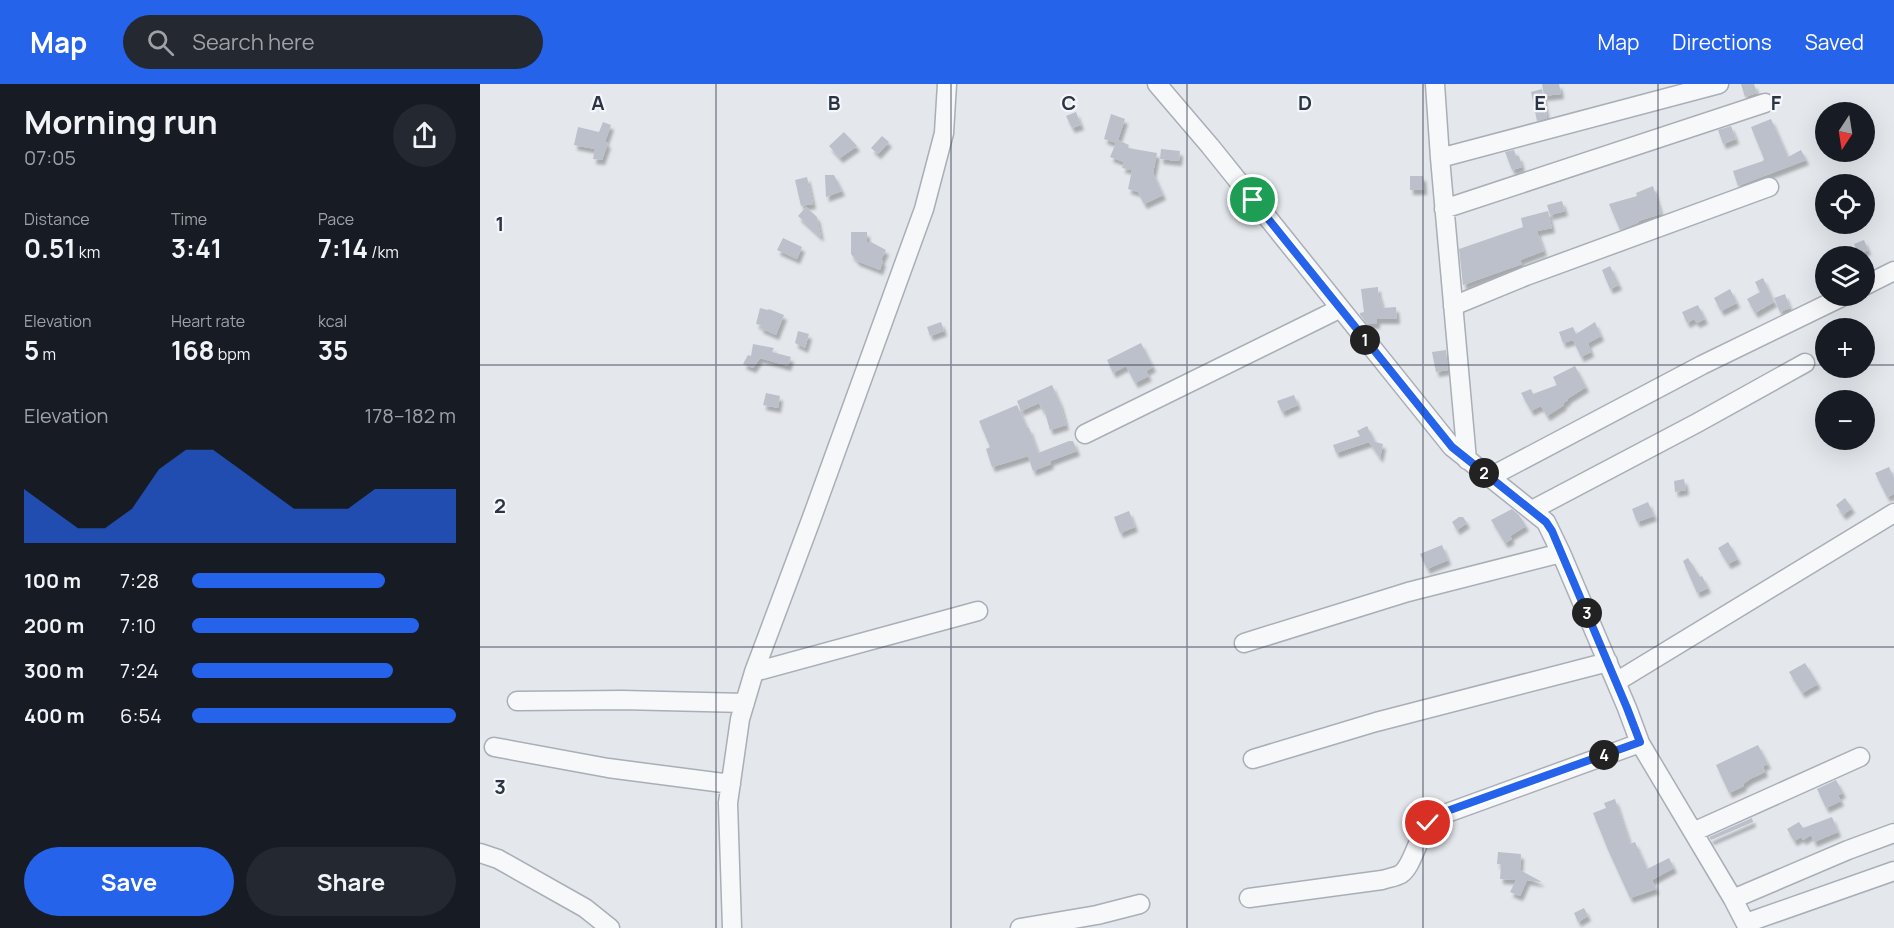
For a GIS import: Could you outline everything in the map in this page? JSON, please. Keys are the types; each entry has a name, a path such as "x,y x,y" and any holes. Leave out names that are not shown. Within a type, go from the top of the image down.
{"street":[{"path":"732,928 728,803 740,719 754,672 924,209 944,132 947,84"},
{"path":"1157,84 1210,146 1452,447 1546,522 1608,662 1640,742 1747,925 1894,871"},
{"path":"1435,84 1467,460"},
{"path":"1440,158 1719,84"},
{"path":"1444,209 1765,103"},
{"path":"1453,306 1526,276 1769,187"},
{"path":"1875,280 1894,271"},
{"path":"1490,477 1702,365 1823,306"},
{"path":"1085,434 1339,309"},
{"path":"1532,510 1805,363"},
{"path":"1616,682 1894,513"},
{"path":"1244,643 1408,592 1561,553"},
{"path":"754,672 978,610"},
{"path":"1253,759 1376,723 1608,662"},
{"path":"517,701 745,702"},
{"path":"1249,898 1382,880 1400,875 1406,869 1428,823 1436,817 1640,742"},
{"path":"495,747 608,768 731,784"},
{"path":"1693,832 1860,757"},
{"path":"1733,899 1894,833"},
{"path":"480,852 498,859 585,908 610,928"},
{"path":"1032,927 1099,921 1140,904"}],"building":[{"path":"1542,84 1559,84 1561,94 1544,96"},
{"path":"1741,84 1754,84 1757,93 1745,97"},
{"path":"1542,89 1547,118 1537,121 1531,92"},
{"path":"1076,112 1081,125 1072,128 1066,116"},
{"path":"1111,114 1125,119 1118,140 1129,145 1128,148 1157,153 1153,173 1163,195 1144,204 1138,192 1128,189 1132,170 1122,168 1124,162 1110,157 1116,143 1104,139"},
{"path":"1771,119 1788,157 1801,150 1806,160 1738,186 1733,171 1764,159 1751,127"},
{"path":"603,122 611,125 605,142 608,143 602,160 593,159 595,149 574,145 578,127 599,132"},
{"path":"1731,126 1736,139 1723,144 1718,130"},
{"path":"844,132 857,146 840,158 829,146"},
{"path":"882,136 889,142 878,154 871,148"},
{"path":"1161,149 1180,151 1179,161 1160,159"},
{"path":"1514,150 1516,156 1519,156 1522,167 1512,170 1505,152"},
{"path":"825,175 834,175 842,191 826,197"},
{"path":"1410,176 1423,176 1424,190 1410,190"},
{"path":"807,177 813,204 801,206 795,180"},
{"path":"1653,186 1661,214 1638,221 1620,230 1609,204 1637,196 1636,193"},
{"path":"1562,201 1565,211 1550,215 1547,205"},
{"path":"806,207 817,217 821,237 798,216"},
{"path":"1548,211 1552,228 1537,231 1544,251 1520,260 1522,264 1463,285 1459,249 1523,227 1521,218"},
{"path":"851,232 867,232 867,242 886,250 881,260 883,261 880,270 857,261 851,254"},
{"path":"783,238 802,247 797,259 777,250"},
{"path":"1864,240 1866,246 1855,246 1854,244"},
{"path":"1610,266 1619,285 1610,289 1602,270"},
{"path":"1763,278 1774,302 1755,313 1747,299 1760,292 1755,282"},
{"path":"1378,287 1383,308 1396,307 1397,319 1377,319 1377,324 1368,324 1360,315 1364,312 1361,289"},
{"path":"1730,289 1737,303 1721,311 1714,298"},
{"path":"1785,294 1790,308 1780,312 1774,298"},
{"path":"1698,305 1705,319 1697,323 1694,319 1687,323 1682,312"},
{"path":"760,308 784,315 776,335 756,324"},
{"path":"941,322 944,331 930,336 927,327"},
{"path":"1595,322 1601,336 1588,343 1591,352 1581,357 1573,340 1563,343 1559,332 1573,327 1576,334"},
{"path":"798,331 809,334 805,348 795,343"},
{"path":"1141,343 1153,367 1146,371 1149,376 1135,383 1126,366 1113,373 1107,360"},
{"path":"753,344 774,348 772,352 791,357 788,366 760,358 753,368 743,364 748,355 751,356"},
{"path":"1446,350 1448,370 1436,372 1432,352"},
{"path":"1575,366 1586,387 1547,416 1541,406 1531,411 1521,393 1531,389 1533,394 1557,385 1553,377"},
{"path":"1052,385 1066,425 1050,430 1044,409 1042,410 1039,403 1021,411 1017,401"},
{"path":"766,393 780,396 778,408 763,405"},
{"path":"1294,395 1298,405 1282,412 1277,401"},
{"path":"1017,405 1038,453 1069,441 1073,441 1077,451 1050,461 1051,464 1033,471 1028,456 992,467 986,449 990,447 979,421"},
{"path":"1367,426 1374,440 1372,441 1383,444 1380,458 1369,442 1336,453 1333,445 1360,436 1357,431"},
{"path":"1889,467 1894,478 1894,494 1887,497 1875,473"},
{"path":"1684,479 1686,490 1675,492 1674,481"},
{"path":"1845,498 1852,508 1843,515 1836,505"},
{"path":"1648,502 1654,516 1637,522 1632,509"},
{"path":"1512,509 1526,526 1510,536 1512,539 1505,543 1491,520"},
{"path":"1129,511 1135,527 1120,533 1114,517"},
{"path":"1463,517 1467,523 1457,530 1452,522"},
{"path":"1728,542 1738,559 1728,564 1718,548"},
{"path":"1442,545 1448,560 1427,569 1420,554"},
{"path":"1688,558 1708,588 1697,593 1683,561"},
{"path":"1805,663 1818,684 1802,693 1789,672"},
{"path":"1758,745 1768,764 1763,766 1765,772 1729,793 1716,765"},
{"path":"1836,780 1843,793 1838,795 1841,801 1826,808 1817,789"},
{"path":"1615,799 1630,844 1635,842 1647,869 1669,858 1674,868 1652,880 1656,889 1630,898 1593,813 1606,808 1604,803"},
{"path":"1832,817 1838,832 1814,842 1811,835 1803,840 1801,837 1794,841 1787,829 1799,822 1803,828"},
{"path":"1752,818 1753,822 1711,840 1709,837"},
{"path":"1498,852 1521,854 1520,870 1542,882 1527,880 1520,896 1510,892 1516,880 1500,879 1501,864 1497,864"},
{"path":"1584,908 1588,916 1578,922 1574,913"}],"route":[{"path":"1253,200 1452,447 1546,522 1552,531 1640,742 1450,810 1428,823"}]}
